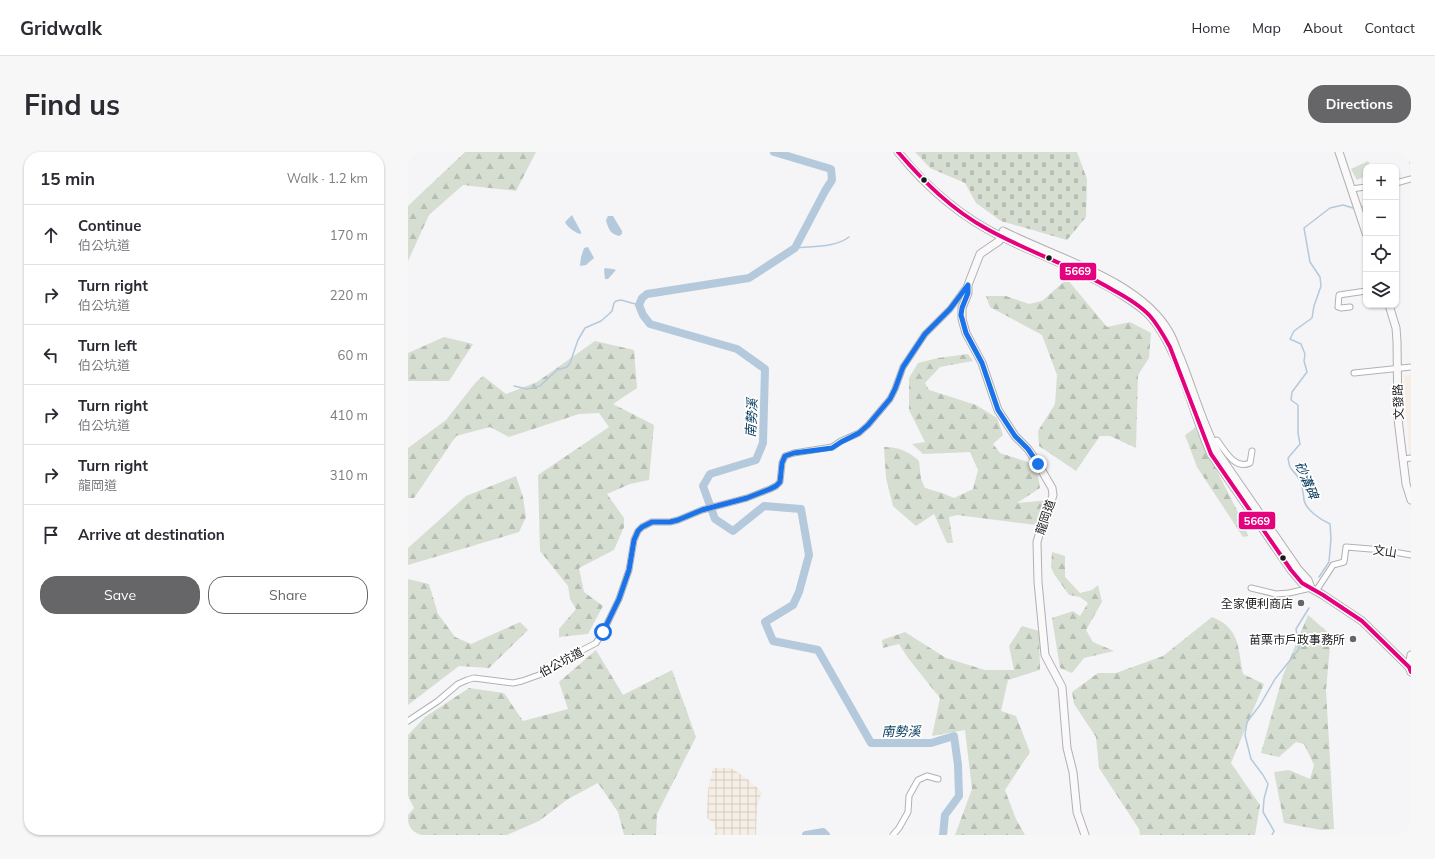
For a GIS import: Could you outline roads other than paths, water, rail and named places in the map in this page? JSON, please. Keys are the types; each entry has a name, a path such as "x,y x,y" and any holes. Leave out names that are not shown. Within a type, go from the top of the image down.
{"street":[{"path":"898,152 910,167 942,198 964,216 1088,272 1134,299 1160,329 1212,442 1242,493 1291,570 1302,583 1314,589 1362,621 1410,669"},
{"path":"903,152 935,185 961,208 1004,235"},
{"path":"1339,152 1363,225"},
{"path":"1399,182 1411,178"},
{"path":"1351,189 1363,187"},
{"name":"龍岡道","path":"1004,235 980,254 968,285 968,293 962,308 962,319 966,333 982,363 998,410 1015,436 1028,449 1035,459 1052,488 1053,496 1049,508 1045,514 1037,542 1038,582 1045,655 1062,687 1067,748 1073,772 1077,812 1085,835"},
{"name":"伯公坑道","path":"408,721 438,701 458,684 467,680 474,678 514,683 522,681 550,671 575,654 596,643 619,599 629,570 634,540 638,531 642,527 652,522 670,522 702,510 747,498 776,486 780,482 782,463 785,456 794,453 832,448 859,433 868,425 890,399 903,367 921,340 950,309 968,285"},
{"path":"1350,307 1338,307 1339,295 1363,291"},
{"name":"文發路","path":"1390,308 1396,328 1398,419 1407,459 1406,484 1411,500"},
{"path":"1354,372 1411,367"},
{"path":"1190,392 1204,438 1211,454 1242,493"},
{"path":"1212,442 1217,440 1235,462 1240,465 1250,463 1252,451"},
{"name":"文山","path":"1314,589 1333,565 1344,562 1346,547 1383,550 1411,555"},
{"path":"1251,588 1276,594 1314,589"},
{"path":"1410,669 1411,655"},
{"path":"893,835 899,828 908,812 909,796 918,780 927,776 938,779"}],"water":[{"path":"572,215 581,234 572,230 565,222"},
{"path":"608,216 613,216 622,231 622,234 619,236 611,232 606,220"},
{"path":"588,247 594,258 586,265 580,266 584,248"},
{"path":"605,268 616,270 608,279 605,279"}],"waterway":[{"name":"南勢溪","path":"774,152 831,169 832,180 795,248 749,278 647,294 642,298 639,305 643,315 650,324 737,349 765,369 763,443 756,460 710,474 703,486 715,519 733,531 764,506 801,509 809,555 799,592 793,605 765,622 773,641 818,650 871,743 931,743 954,736 958,765 959,796 945,815 943,835"},
{"name":"砂溝碑","path":"1319,577 1329,562 1331,539 1330,524 1318,517 1305,504 1303,489 1289,463 1288,458 1300,444 1298,433 1298,405 1291,400 1292,392 1307,372 1304,361 1305,354 1301,344 1290,339 1294,331 1312,318 1314,306 1321,286 1320,277 1310,262 1304,228 1330,208 1343,205 1353,208"},
{"path":"795,248 830,245 843,241 849,237"},
{"path":"514,386 527,389 540,386 557,370 567,367 570,363 578,340 585,328 601,321 612,311 616,301 621,300 639,305"},
{"name":"砂溝碑","path":"1272,835 1274,831 1263,812 1264,799 1268,784 1251,759 1245,735 1247,722 1260,705 1275,679 1299,649 1296,629 1309,608"},
{"name":"南勢溪","path":"806,835 823,832 826,835"}],"place":[{"name":"全家便利商店","path":"1301,603"},
{"name":"苗栗市戶政事務所","path":"1353,639"}]}
